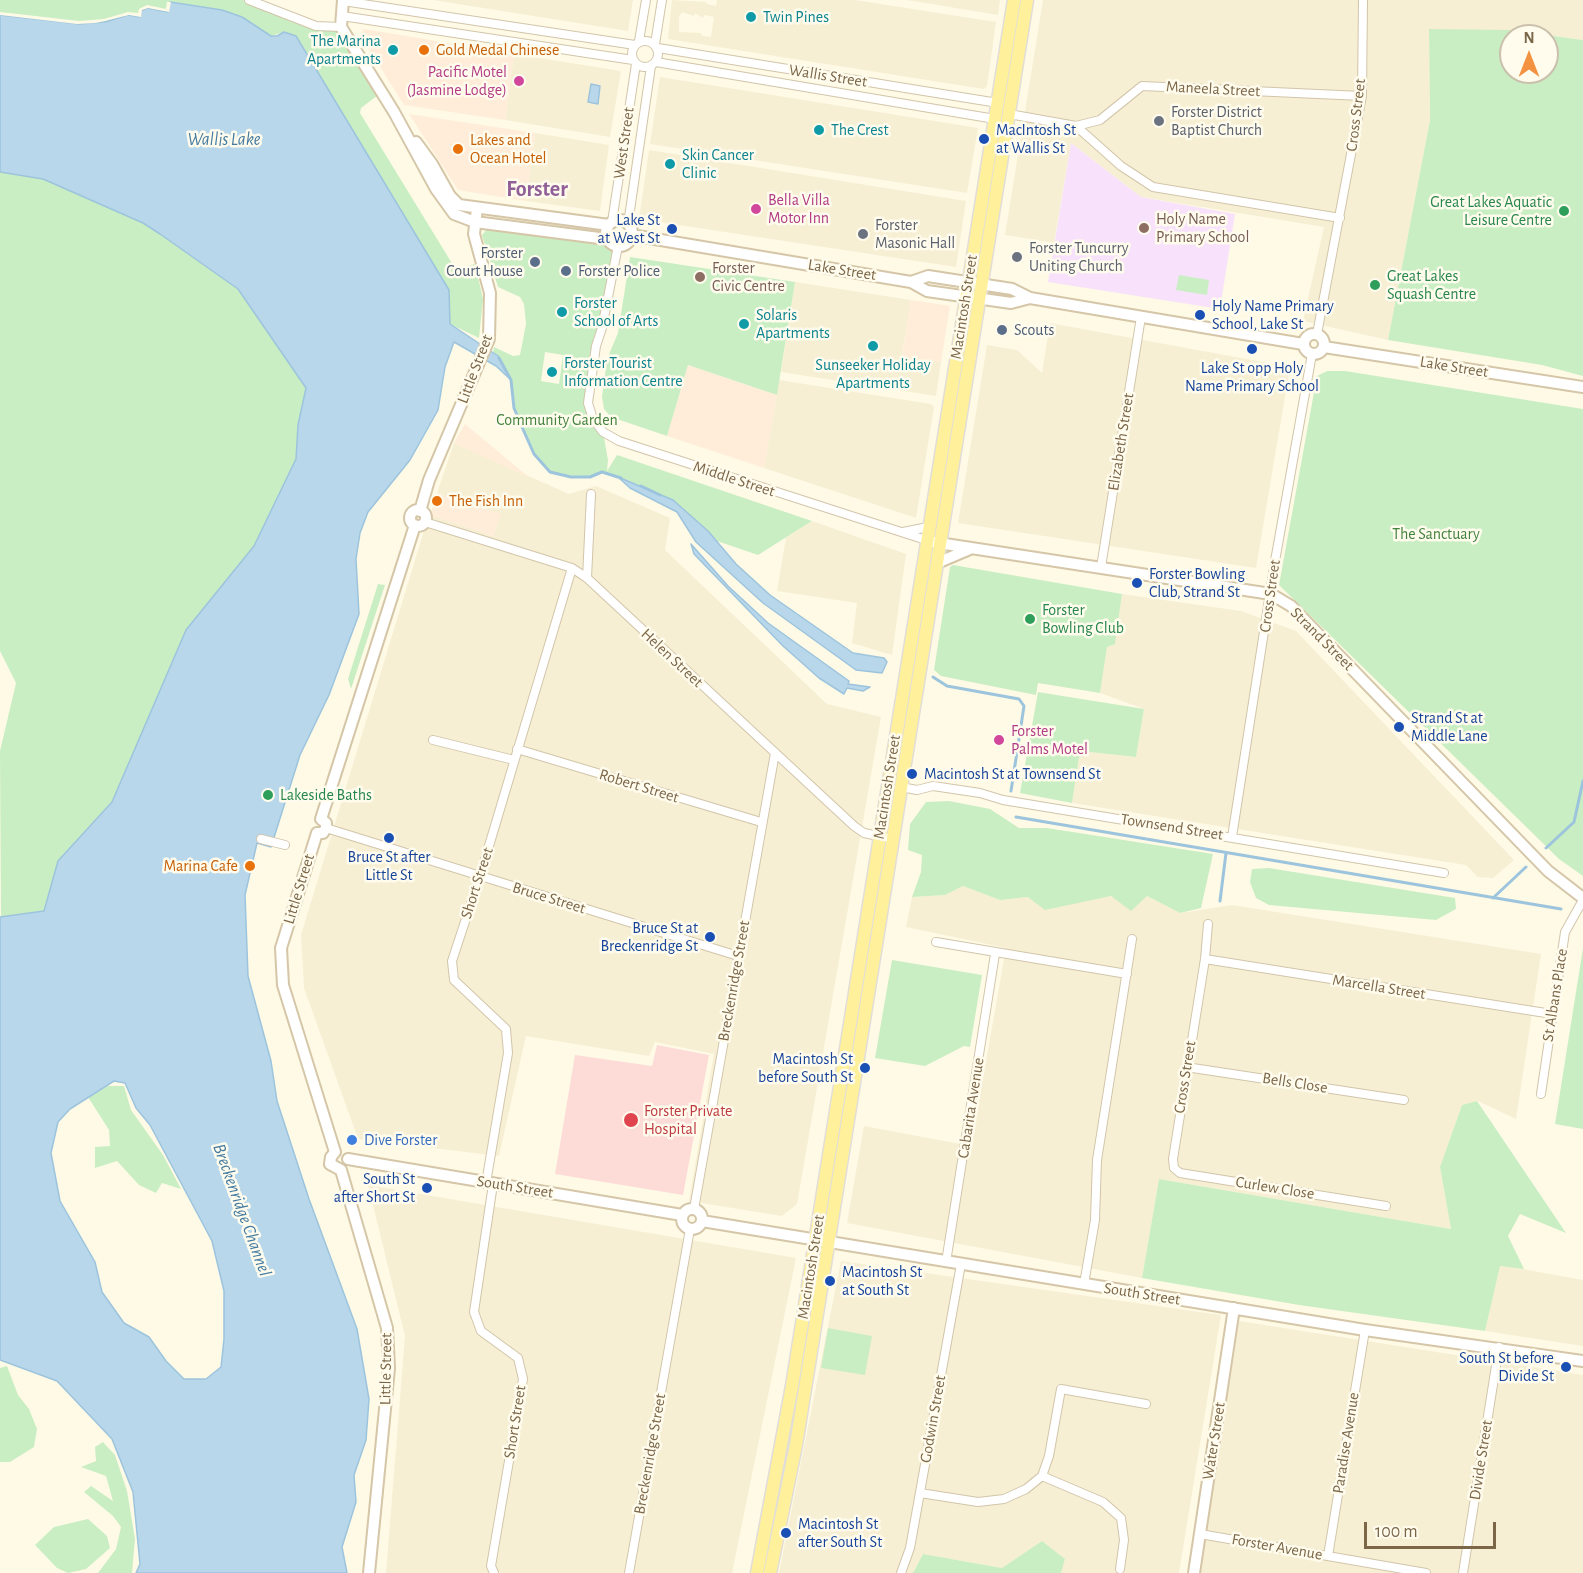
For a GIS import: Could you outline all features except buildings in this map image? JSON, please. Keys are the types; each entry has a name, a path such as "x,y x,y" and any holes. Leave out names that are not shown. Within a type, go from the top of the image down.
{"main road":[{"name":"Macintosh Street","path":"770,1573 796,1444 879,837 1014,0"},
{"name":"Macintosh Street","path":"757,1573 822,1242 893,839 1027,0"}],"street":[{"path":"249,0 316,26 341,22 635,62 643,67 653,64 663,0"},
{"path":"407,134 447,208 460,217 475,222 607,239 618,246 625,244 631,235 627,224 620,221 611,224 543,214 477,208 459,205 454,201 428,158 407,134 341,22 343,0 637,43 650,41 656,46"},
{"path":"635,62 632,52 637,43 646,0"},
{"name":"Cross Street","path":"1317,334 1362,96 1363,0"},
{"name":"Wallis Street","path":"656,46 998,103"},
{"name":"West Street","path":"611,224 635,62"},
{"name":"Wallis Street","path":"653,64 995,119"},
{"name":"West Street","path":"627,224 653,64"},
{"name":"Maneela Street","path":"1076,126 1100,120 1142,86 1362,96"},
{"path":"1009,114 1076,126 1121,166 1153,186 1340,218"},
{"name":"Little Street","path":"335,1152 283,985 281,948 420,524 410,520 411,515 420,511 429,480 488,342 490,293 474,234 477,208"},
{"path":"607,239 611,224"},
{"name":"Lake Street","path":"631,235 912,282 927,291 965,297 1011,303 1030,298"},
{"name":"Middle Street","path":"618,246 602,328 596,346 588,403 593,419 603,432 619,441 898,533 940,543"},
{"name":"Lake Street","path":"912,282 928,276 1012,289 1030,298 1303,344"},
{"name":"Elizabeth Street","path":"1101,567 1141,317"},
{"path":"1317,334 1324,340 1321,352 1312,354 1306,351 1303,344 1307,336 1317,334"},
{"name":"Lake Street","path":"1324,347 1583,387"},
{"name":"Cross Street","path":"1232,837 1312,354"},
{"path":"587,578 591,494"},
{"name":"Helen Street","path":"420,524 572,568 587,578 859,830 893,839"},
{"name":"Middle Street","path":"898,533 928,527"},
{"name":"Strand Street","path":"940,543 1271,594 1291,606 1548,871 1583,899"},
{"path":"937,563 974,548"},
{"name":"Short Street","path":"494,1573 491,1566 523,1379 518,1359 481,1331 474,1312 489,1183 508,1053 506,1029 454,980 452,961 480,876 572,568"},
{"path":"433,740 514,760"},
{"name":"Robert Street","path":"517,750 762,822"},
{"name":"Breckenridge Street","path":"694,1209 774,753"},
{"name":"Townsend Street","path":"901,787 917,790 933,786 1444,873"},
{"name":"Bruce Street","path":"322,827 738,956"},
{"path":"261,839 285,845"},
{"name":"St Albans Place","path":"1541,1094 1565,932 1583,899"},
{"name":"Cross Street","path":"1173,1160 1205,959 1208,924"},
{"path":"1084,1284 1095,1220 1097,1160 1132,939"},
{"path":"936,942 995,954 1127,974"},
{"name":"Cabarita Avenue","path":"946,1262 995,954"},
{"name":"Marcella Street","path":"1205,959 1552,1014"},
{"name":"Bells Close","path":"1186,1067 1404,1100"},
{"path":"335,1152 343,1152 348,1159 346,1167 340,1170 330,1164 331,1156 335,1152"},
{"name":"South Street","path":"348,1159 682,1215"},
{"name":"Curlew Close","path":"1173,1160 1174,1168 1180,1173 1386,1206"},
{"name":"Little Street","path":"340,1170 387,1328 389,1368 369,1573"},
{"path":"694,1209 700,1213 702,1221 698,1227 690,1229 682,1224 682,1215 687,1210 694,1209"},
{"name":"South Street","path":"702,1221 1365,1330 1499,1347 1583,1361"},
{"name":"Breckenridge Street","path":"629,1573 690,1229"},
{"name":"Godwin Street","path":"901,1573 910,1548 961,1264"},
{"name":"Water Street","path":"1194,1573 1234,1308"},
{"name":"Paradise Avenue","path":"1328,1556 1365,1330"},
{"name":"Divide Street","path":"1462,1573 1499,1347"},
{"path":"920,1493 978,1502 1004,1499 1026,1489 1042,1476 1049,1456 1061,1389 1146,1404"},
{"path":"1042,1476 1103,1502 1121,1518 1124,1540 1120,1569"},
{"name":"Forster Avenue","path":"1200,1534 1426,1573"}],"shaded area":[{"path":"433,0 633,0 628,31"},
{"path":"672,0 706,2 716,6 717,0 855,0 996,22 987,86 984,89 668,39","holes":["682,12 694,16 695,13 703,18 704,15 714,17 711,37 702,36 701,33 679,32 679,17"]},
{"path":"907,0 1000,0 998,15"},
{"path":"1043,0 1583,0 1583,40 1559,37 1559,24 1499,24 1499,30 1429,30 1430,120 1388,340 1303,321 1324,227 1141,197 1071,143 1054,243 1005,235"},
{"path":"364,29 514,54 505,120 404,105 360,35"},
{"path":"514,54 621,71 610,137 505,120"},
{"path":"660,77 978,128 967,193 650,144"},
{"path":"409,114 535,133 526,201 458,190"},
{"path":"535,133 609,145 600,211 526,201"},
{"name":"Holy Name Primary School","path":"1071,143 1141,197 1235,214 1220,309 1048,282"},
{"path":"649,150 966,201 956,267 639,219"},
{"path":"795,282 911,300 902,355 941,362 936,396 781,372"},
{"path":"911,300 950,306 941,362 902,356"},
{"path":"1050,323 1290,367 1256,568 958,523 987,345 1017,350 1042,373"},
{"path":"688,365 777,395 764,468 667,436"},
{"path":"779,380 931,404 934,407 916,518 764,468"},
{"path":"465,424 530,478 454,443"},
{"path":"454,443 569,494 596,486 670,518 665,550 827,704 881,717 797,1204 782,1216 689,1201 714,1054 655,1042 649,1056 526,1036 499,1156 358,1139 304,988 301,935 429,514 493,536 500,515 437,493"},
{"path":"437,493 501,514 493,536 430,515"},
{"path":"812,521 906,554 892,655 852,643 857,603 777,591 786,538"},
{"path":"1122,594 1241,611 1296,631 1514,860 1493,878 1478,877 1466,865 1072,803 1080,751 1136,757 1144,709 1100,693 1107,647 1115,644"},
{"path":"963,886 1000,900 1028,897 1147,896 1180,913 1232,905 1541,954 1516,1119 1478,1101 1462,1105 1440,1167 1451,1229 1159,1179 1142,1278 847,1223 864,1126 971,1146 1006,948 906,927 912,897 945,895"},
{"name":"Forster Private Hospital","path":"657,1045 709,1055 683,1195 555,1174 575,1055 652,1066"},
{"path":"368,1185 796,1258 732,1573 386,1573 405,1336"},
{"path":"841,1261 1221,1315 1179,1573 1061,1573 1065,1559 1042,1541 1002,1568 923,1554 913,1573 779,1573"},
{"path":"1500,1265 1583,1280 1583,1346 1485,1331"},
{"path":"1239,1321 1583,1375 1583,1573 1200,1573"}],"green space":[{"path":"0,0 249,0 286,16 341,27 382,92 361,108 360,113 453,265 459,268 475,264 483,299 479,338 450,324 449,290 296,36 284,32 271,36 242,17 169,12 140,17 128,15 105,22 78,24 0,14"},
{"path":"1429,29 1499,30 1499,84 1559,84 1559,37 1583,40 1583,376 1542,365 1388,340 1430,120"},
{"path":"0,172 43,179 143,223 238,289 306,388 296,459 254,546 186,630 112,802 58,861 44,911 1,918 0,751 16,683 0,651"},
{"name":"Community Garden","path":"487,229 607,239 618,246 588,403 603,432 608,460 607,471 617,455 812,521 758,555 717,541 708,531 637,484 602,472 590,477 571,477 550,472 534,454 514,408 511,380 493,352 494,347 513,356 520,355 526,324 524,304 520,297 498,287 482,235","holes":["545,352 563,355 559,384 541,381"]},
{"path":"630,257 795,282 777,395 688,365 667,436 611,417 604,409 602,397 607,359 618,333"},
{"path":"1179,275 1209,280 1207,295 1176,290"},
{"name":"The Sanctuary","path":"1327,371 1345,371 1583,409 1583,876 1559,859 1279,585 1317,376"},
{"name":"Forster Bowling Club","path":"953,565 1122,594 1115,644 1107,647 1100,693 1038,683 1036,695 941,676 934,670 950,567"},
{"path":"378,584 385,585 351,689 348,679"},
{"path":"1038,692 1144,709 1136,757 1080,751 1072,803 1020,793"},
{"path":"949,801 990,809 1019,828 1047,828 1213,854 1201,908 1180,913 1147,896 1131,911 1111,896 1045,910 1028,897 1000,900 963,886 945,895 912,897 921,872 922,855 908,850 910,824 926,802"},
{"path":"1269,868 1455,898 1456,909 1436,920 1269,905 1256,898 1250,882 1252,869"},
{"path":"1583,948 1583,1129 1555,1124"},
{"path":"892,960 982,975 970,1047 964,1046 925,1066 875,1058"},
{"path":"108,1086 124,1086 131,1110 163,1155 181,1189 162,1183 156,1193 139,1185 117,1161 95,1168 95,1147 110,1146 109,1130 88,1097"},
{"path":"1477,1101 1566,1233 1520,1214 1508,1236 1524,1269 1500,1266 1485,1331 1299,1305 1142,1278 1159,1179 1451,1229 1440,1167 1462,1105"},
{"path":"828,1328 872,1336 865,1375 821,1368"},
{"path":"7,1366 18,1395 29,1409 37,1429 34,1447 10,1462 0,1462 0,1368"},
{"path":"103,1442 115,1455 127,1491 135,1539 132,1573 98,1573 116,1549 121,1527 113,1516 84,1492 91,1486 113,1501 106,1476 81,1467 96,1461 95,1447"},
{"path":"88,1519 107,1536 110,1548 86,1569 68,1573 57,1568 35,1545 54,1527"},
{"path":"1042,1541 1065,1559 1061,1573 913,1573 923,1554 1002,1568"}],"water":[{"name":"Wallis Lake","path":"170,2 222,10 242,17 271,36 284,32 296,36 449,290 450,324 498,356 511,380 496,366 454,342 445,367 438,410 410,460 368,512 360,533 356,559 359,614 329,695 300,755 271,847 257,843 245,895 248,976 271,1061 277,1101 309,1199 357,1329 369,1399 366,1440 354,1475 356,1502 342,1547 347,1573 136,1573 140,1564 133,1492 112,1439 57,1381 0,1360 0,917 44,911 58,861 112,802 186,630 254,546 296,459 298,425 306,388 238,289 143,223 43,179 0,172 0,15 79,24 105,22 128,15 140,17 141,11 147,8 168,12","holes":["114,1081 125,1083 136,1108 150,1125 212,1241 224,1291 224,1339 221,1367 206,1379 184,1379 166,1361 149,1337 124,1323 102,1292 95,1262 60,1201 51,1153 58,1122 70,1109"]},
{"path":"591,84 600,86 598,104 588,102"},
{"path":"618,477 673,500 708,531 736,564 770,595 853,653 884,658 887,662 882,673 856,670 763,603 696,542 677,512 630,488"},
{"path":"691,544 728,586 768,623 849,681 848,684 870,687 863,691 847,688 844,694 819,678 783,646 694,554"}],"pier":[{"path":"167,2 171,2 169,12 148,8 142,10 141,17 129,15 96,23 77,24 0,15 0,12 79,21 104,19 128,12 138,13 139,9 147,5 166,9"}],"waterway":[{"path":"499,358 511,380 514,408 534,454 550,472 571,477 590,477 602,472 621,478"},
{"path":"641,486 660,495"},
{"path":"933,677 947,686 1019,699 1024,706 1011,791"},
{"path":"1546,848 1574,822 1583,781"},
{"path":"1016,817 1561,909"},
{"path":"1220,901 1226,853"},
{"path":"1493,898 1526,867"}],"place":[{"name":"Twin Pines","path":"751,17"},
{"name":"The Marina Apartments","path":"393,50"},
{"name":"Gold Medal Chinese","path":"424,50"},
{"name":"Pacific Motel (Jasmine Lodge)","path":"519,81"},
{"name":"Forster District Baptist Church","path":"1159,121"},
{"name":"The Crest","path":"819,130"},
{"name":"MacIntosh St at Wallis St","path":"984,139"},
{"name":"Lakes and Ocean Hotel","path":"458,149"},
{"name":"Skin Cancer Clinic","path":"670,164"},
{"name":"Bella Villa Motor Inn","path":"756,209"},
{"name":"Great Lakes Aquatic Leisure Centre","path":"1564,211"},
{"name":"Holy Name Primary School","path":"1144,228"},
{"name":"Lake St at West St","path":"672,229"},
{"name":"Forster Masonic Hall","path":"863,234"},
{"name":"Forster Tuncurry Uniting Church","path":"1017,257"},
{"name":"Forster Court House","path":"535,262"},
{"name":"Forster Police","path":"566,271"},
{"name":"Forster Civic Centre","path":"700,277"},
{"name":"Great Lakes Squash Centre","path":"1375,285"},
{"name":"Forster School of Arts","path":"562,312"},
{"name":"Holy Name Primary School, Lake St","path":"1200,315"},
{"name":"Solaris Apartments","path":"744,324"},
{"name":"Scouts","path":"1002,330"},
{"name":"Sunseeker Holiday Apartments","path":"873,346"},
{"name":"Lake St opp Holy Name Primary School","path":"1252,349"},
{"name":"Forster Tourist Information Centre","path":"552,372"},
{"name":"The Fish Inn","path":"437,501"},
{"name":"Forster Bowling Club, Strand St","path":"1137,583"},
{"name":"Forster Bowling Club","path":"1030,619"},
{"name":"Strand St at Middle Lane","path":"1399,727"},
{"name":"Forster Palms Motel","path":"999,740"},
{"name":"Macintosh St at Townsend St","path":"912,774"},
{"name":"Lakeside Baths","path":"268,795"},
{"name":"Bruce St after Little St","path":"389,838"},
{"name":"Marina Cafe","path":"250,866"},
{"name":"Bruce St at Breckenridge St","path":"710,937"},
{"name":"Macintosh St before South St","path":"865,1068"},
{"name":"Forster Private Hospital","path":"631,1120"},
{"name":"Dive Forster","path":"352,1140"},
{"name":"South St after Short St","path":"427,1188"},
{"name":"Macintosh St at South St","path":"830,1281"},
{"name":"South St before Divide St","path":"1566,1367"},
{"name":"Macintosh St after South St","path":"786,1533"}],"district":[{"name":"Forster","path":"537,189"}],"water label":[{"name":"Breckenridge Channel","path":"242,1210"}]}
